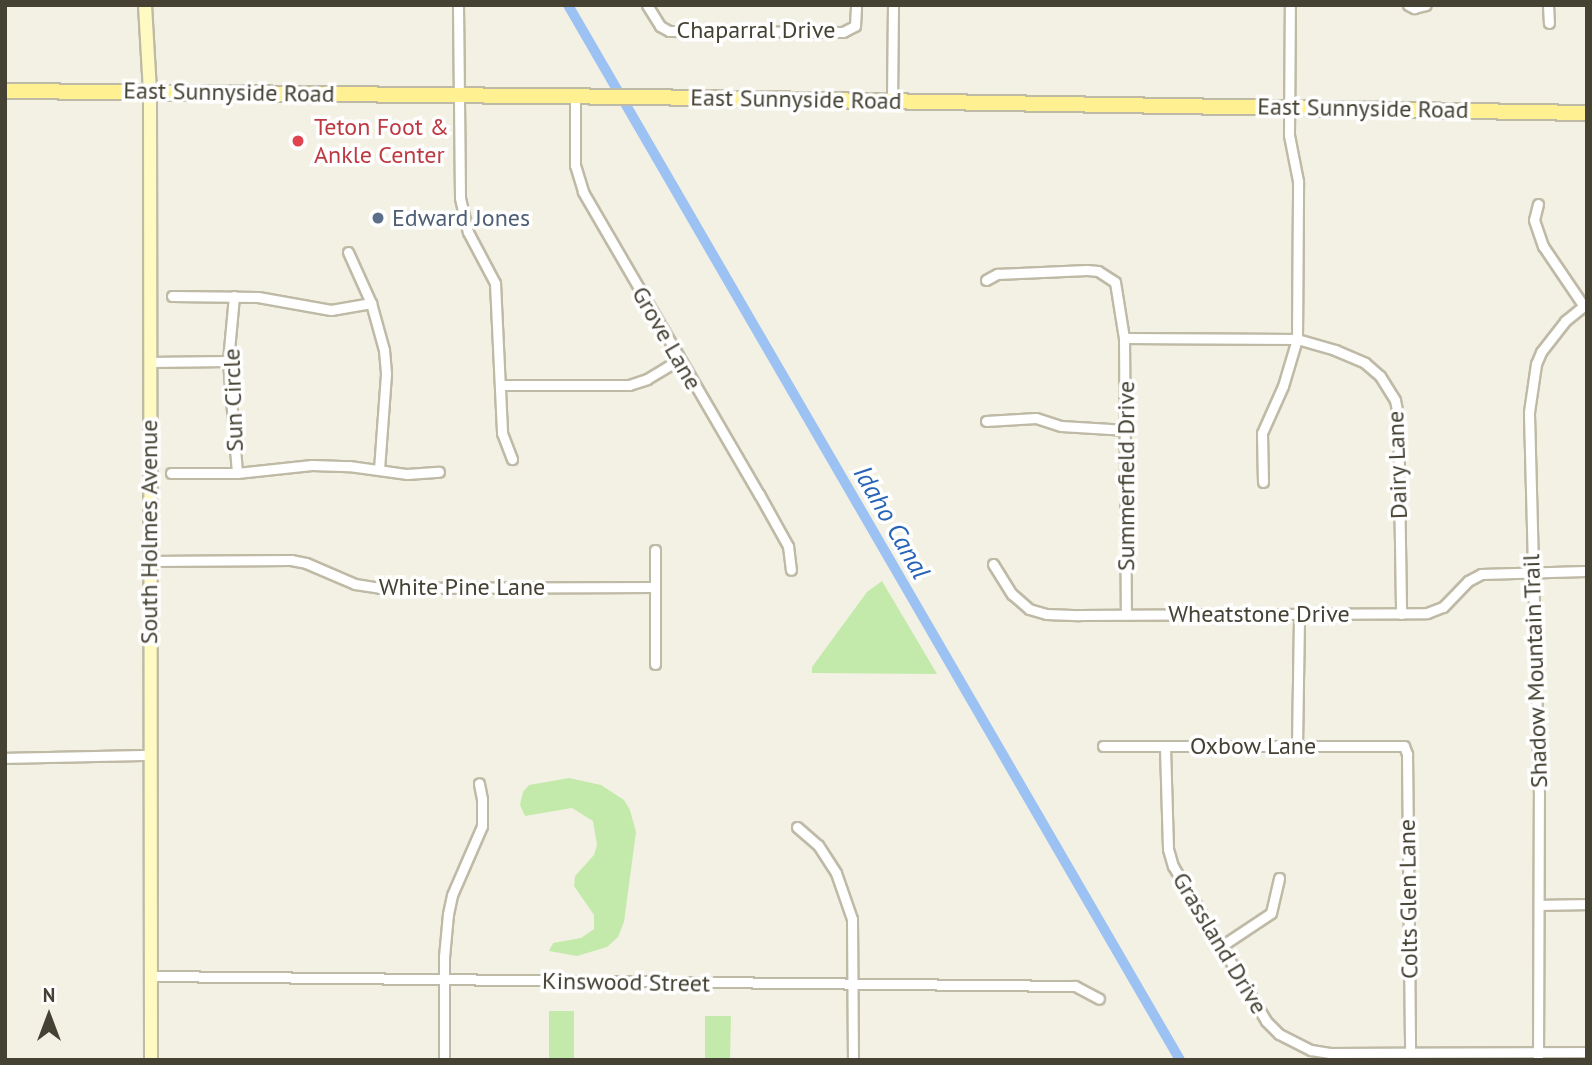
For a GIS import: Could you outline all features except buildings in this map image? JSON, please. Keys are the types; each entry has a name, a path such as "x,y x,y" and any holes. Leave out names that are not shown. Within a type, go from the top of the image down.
{"main road":[{"name":"East Sunnyside Road","path":"5,91 892,100 1587,113"}],"street":[{"name":"South Holmes Avenue","path":"145,5 150,91 151,1060"},
{"path":"458,5 460,198 468,232 495,283 502,433 512,460"},
{"name":"Chaparral Drive","path":"647,5 660,26 669,31 843,32 855,26 856,5"},
{"path":"892,100 893,5"},
{"path":"1263,482 1262,433 1283,386 1297,339 1298,181 1289,135 1290,5"},
{"path":"1408,5 1413,8 1426,5"},
{"path":"1548,5 1549,23"},
{"name":"Grove Lane","path":"575,97 575,165 583,192 788,546 791,570"},
{"path":"1538,204 1534,220 1543,246 1585,304"},
{"path":"348,253 370,303 384,350 386,374 379,470"},
{"name":"Summerfield Drive","path":"986,281 997,274 1098,271 1110,276 1119,292 1124,338 1127,430 1126,614"},
{"path":"173,296 234,296 331,310 370,303"},
{"name":"Sun Circle","path":"234,296 229,361 237,473 312,465 407,474 439,472"},
{"name":"Shadow Mountain Trail","path":"1539,1056 1539,905 1529,412 1536,364 1548,342 1585,304"},
{"name":"Dairy Lane","path":"1124,338 1297,339 1365,363 1380,376 1395,400 1398,416 1401,614"},
{"path":"500,385 629,385 647,379 679,360"},
{"path":"149,362 229,361"},
{"path":"986,421 1036,418 1061,426 1127,430"},
{"path":"171,473 237,473"},
{"path":"655,550 655,664"},
{"name":"White Pine Lane","path":"149,561 291,560 306,563 355,584 380,588 654,587"},
{"name":"Wheatstone Drive","path":"993,564 1012,594 1034,612 1079,615 1427,613 1443,607 1475,576 1533,571 1587,571"},
{"path":"1297,745 1299,614"},
{"name":"Oxbow Lane","path":"1103,747 1404,746"},
{"name":"Colts Glen Lane","path":"1404,746 1407,754 1409,1052"},
{"name":"Grassland Drive","path":"1165,747 1168,849 1173,866 1266,1021 1293,1042 1311,1050 1330,1053 1409,1052 1539,1056 1587,1052"},
{"path":"5,758 150,755"},
{"path":"444,1060 443,981 452,895 482,826 479,783"},
{"path":"797,827 818,845 845,893 852,919 853,1060"},
{"path":"1220,947 1271,913 1279,878"},
{"path":"1539,905 1587,904"},
{"name":"Kinswood Street","path":"151,976 1075,986 1099,999"}],"green space":[{"path":"882,581 937,674 812,673 812,667 867,592"},
{"path":"569,778 601,785 624,800 630,810 636,832 624,922 618,937 607,947 577,956 549,951 553,943 581,938 594,929 594,915 574,886 575,876 594,855 597,845 593,821 572,808 525,816 520,805 523,792 529,785"},
{"path":"549,1011 574,1011 574,1060 549,1060"},
{"path":"705,1016 731,1016 730,1060 705,1060"}],"waterway":[{"name":"Idaho Canal","path":"568,5 1180,1060"}],"place":[{"name":"Teton Foot & Ankle Center","path":"298,141"},
{"name":"Edward Jones","path":"378,218"}]}
